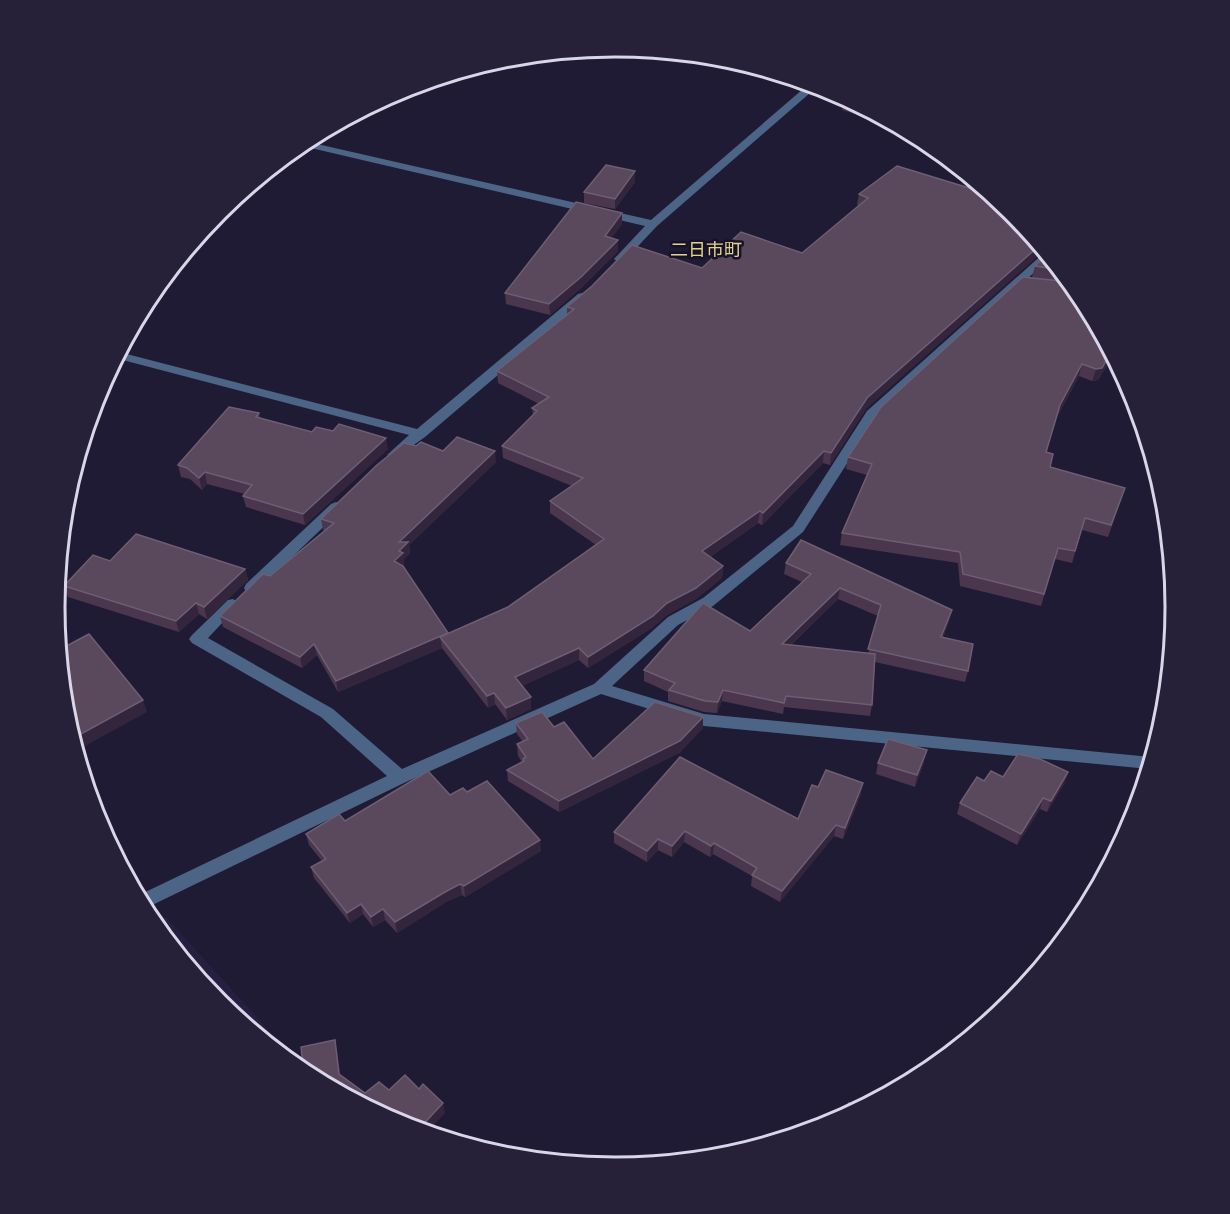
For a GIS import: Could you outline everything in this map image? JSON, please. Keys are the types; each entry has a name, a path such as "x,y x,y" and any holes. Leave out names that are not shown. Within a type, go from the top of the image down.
{"street":[{"path":"612,267 653,224 806,92"},
{"path":"315,146 653,224"},
{"path":"149,899 400,777 600,688 673,621 708,602 798,530 872,414 1042,260"},
{"path":"1020,282 1039,285"},
{"path":"380,466 596,284"},
{"path":"126,357 420,434"},
{"path":"347,496 197,639 327,712 400,777"},
{"path":"600,688 704,720 1142,762"}],"shaded area":[{"path":"166,917 280,1043 252,1021 201,970 163,919"}],"building":[{"path":"606,165 635,171 615,199 584,192"},
{"path":"897,166 973,189 1034,250 867,398 831,453 824,451 763,513 760,511 702,551 723,566 696,588 667,603 653,616 588,657 579,648 515,677 531,697 506,708 494,693 487,696 440,637 508,607 604,539 550,501 583,478 502,446 537,411 532,408 549,397 497,371 574,309 567,307 592,286 632,245 702,268 741,232 802,253 868,198 859,194"},
{"path":"576,202 622,213 605,236 618,240 581,277 549,304 505,293"},
{"path":"1041,260 1048,268 1035,266"},
{"path":"1023,277 1057,281 1091,332 1106,361 1102,368 1096,369 1082,364 1060,405 1046,452 1053,454 1050,467 1125,488 1111,525 1085,518 1075,551 1058,548 1044,594 963,574 960,552 842,533 872,464 848,457 881,407"},
{"path":"229,407 259,413 256,417 312,432 316,427 333,431 339,424 386,438 303,514 243,496 252,485 205,472 199,478 187,468 178,465"},
{"path":"457,437 495,451 399,542 408,542 399,551 403,553 394,561 403,566 448,633 336,681 314,644 300,657 220,616 263,574 270,576 334,523 321,519 377,465 404,443 416,446 421,442 443,451"},
{"path":"136,534 245,569 204,607 196,603 176,621 66,586 93,555 110,561"},
{"path":"801,540 952,610 941,637 973,644 968,671 868,649 881,605 840,588 782,644 875,654 872,705 786,696 784,703 723,690 718,702 705,701 669,690 675,683 644,670 703,603 750,631 811,574 786,563"},
{"path":"89,634 143,700 81,734 66,646"},
{"path":"655,702 703,717 680,741 559,801 507,770 524,761 526,757 517,744 528,739 516,723 542,712 554,727 564,722 593,759"},
{"path":"888,739 927,750 917,775 878,763"},
{"path":"1018,754 1040,759 1068,772 1051,801 1043,798 1021,834 960,803 977,777 984,781 991,771 1003,777"},
{"path":"680,757 798,819 812,785 818,787 826,770 863,783 845,828 836,825 782,891 752,875 757,868 714,843 711,846 685,831 672,846 658,839 647,851 614,832"},
{"path":"428,771 450,795 463,788 467,792 487,781 540,840 464,886 460,884 395,922 383,909 371,917 361,904 347,913 311,867 326,859 306,834 339,814 345,821"},
{"path":"335,1040 339,1074 365,1093 379,1082 389,1090 405,1075 419,1089 423,1084 443,1103 425,1123 405,1115 340,1083 309,1064 302,1059 301,1047"}],"district":[{"name":"二日市町","path":"706,249"}]}
